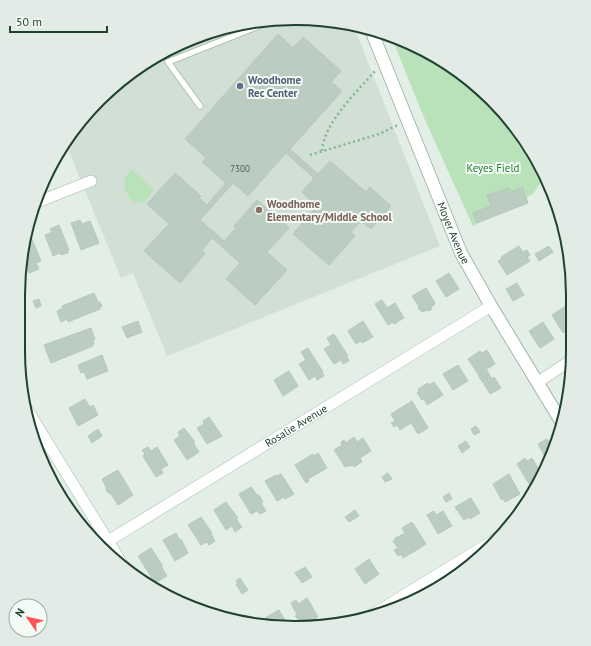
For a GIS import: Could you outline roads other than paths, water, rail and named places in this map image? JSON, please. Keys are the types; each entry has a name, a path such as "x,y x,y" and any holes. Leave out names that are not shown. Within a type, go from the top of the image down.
{"street":[{"name":"Moyer Avenue","path":"373,36 461,253 491,306 558,416"},
{"path":"43,200 91,181"},
{"name":"Rosalie Avenue","path":"105,543 491,306"},
{"path":"538,382 565,365"},
{"path":"35,424 101,539"},
{"path":"391,603 479,549"}],"lane":[{"path":"200,106 168,62 253,28"}],"place":[{"name":"Woodhome Rec Center","path":"240,86"},
{"name":"Woodhome Elementary/Middle School","path":"259,210"}],"park label":[{"name":"Keyes Field","path":"493,168"}]}
